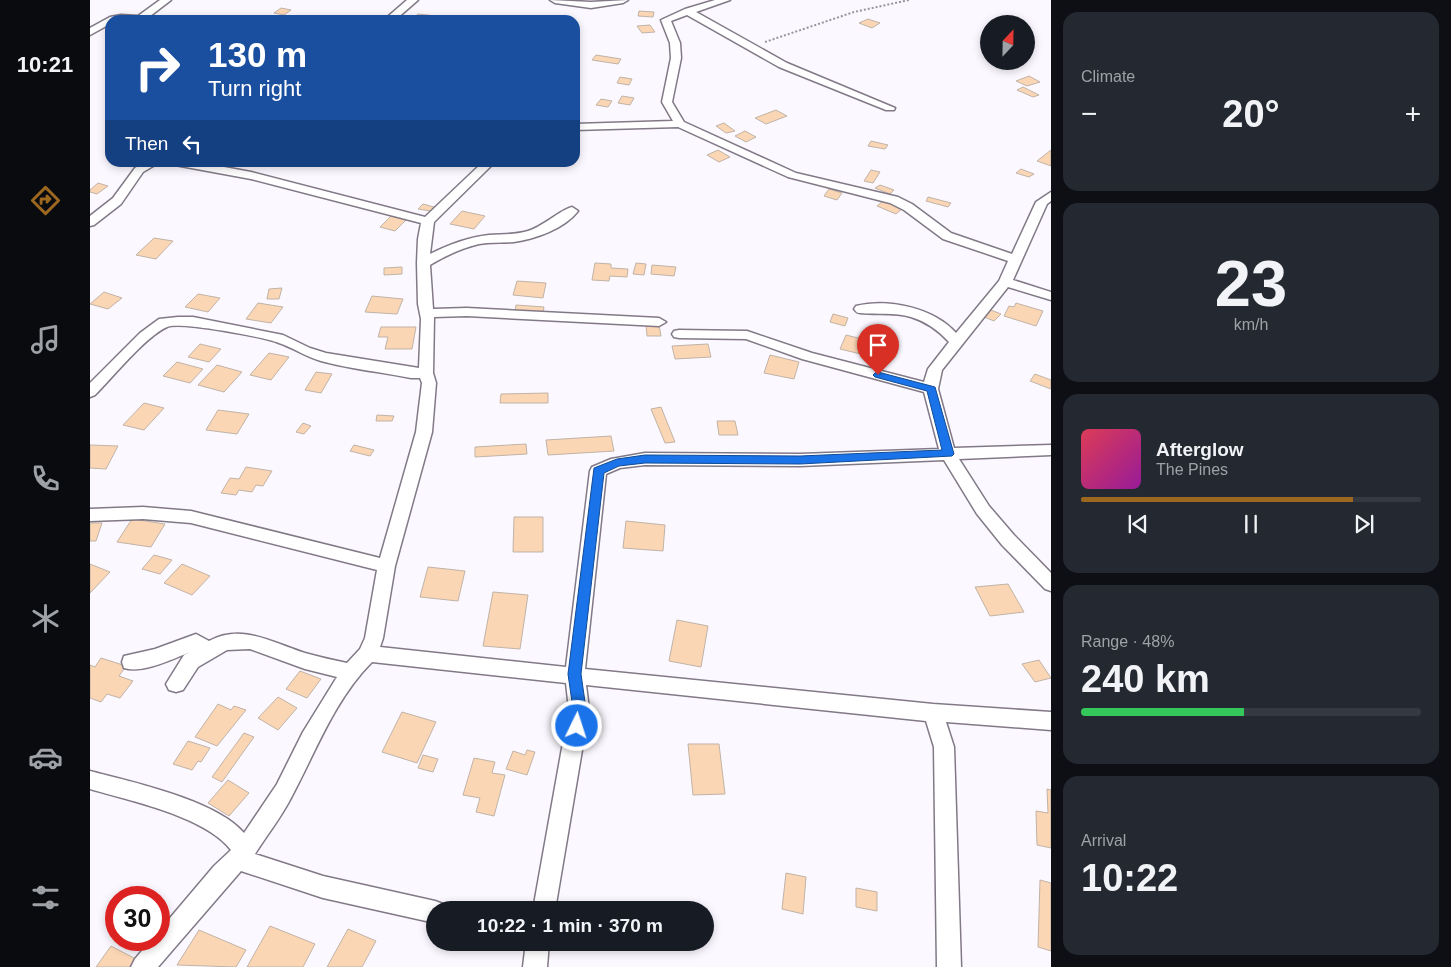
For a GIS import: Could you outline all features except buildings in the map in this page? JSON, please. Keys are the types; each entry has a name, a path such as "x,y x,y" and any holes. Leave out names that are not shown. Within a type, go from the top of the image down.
{"street":[{"path":"145,15 166,0"},
{"path":"395,15 413,0"},
{"path":"555,0 591,5 623,0"},
{"path":"680,124 667,102 674,84 676,66 675,44 666,20 688,10 725,0"},
{"path":"688,10 783,65 890,108"},
{"path":"90,32 105,23"},
{"path":"580,127 680,124 792,175 894,200 908,207 947,236 1015,259"},
{"path":"90,222 104,213 140,170 146,167"},
{"path":"202,167 251,176 428,221"},
{"path":"143,967 203,896 241,855 284,791 310,738 350,672 368,654 374,638 386,566 424,432 429,383 426,374 427,312 423,263 424,239 428,221 485,167"},
{"path":"1051,196 1042,202 1005,282 935,370 931,389 948,454 984,510 1008,540 1051,584"},
{"path":"423,263 466,244 489,239 534,234 553,226 572,211"},
{"path":"1005,282 1051,296"},
{"path":"861,309 874,306 888,307 929,320 942,326 956,342"},
{"path":"427,312 467,312 659,322"},
{"path":"90,392 146,336 164,322 178,321 194,321 283,339 305,351 324,356 411,373 426,374"},
{"path":"679,334 747,335 807,356 931,389"},
{"path":"546,901 579,709 575,674 598,471 617,462 645,459 800,460 1051,450"},
{"path":"90,515 143,513 191,517 386,566"},
{"path":"176,684 191,661 224,642 250,641 305,661 350,672"},
{"path":"131,662 156,657 196,642 208,650"},
{"path":"368,654 575,674 933,713 1051,721"},
{"path":"933,713 944,746 949,967"},
{"path":"90,780 174,805 221,827 234,837 241,855 324,887 426,910"},
{"path":"535,967 537,951"}],"path":[{"path":"753,48 757,44 828,20 878,5 909,0"}],"route":[{"path":"577,726 579,709 575,674 598,471 617,462 645,459 800,460 948,454 931,389 878,375"}]}
